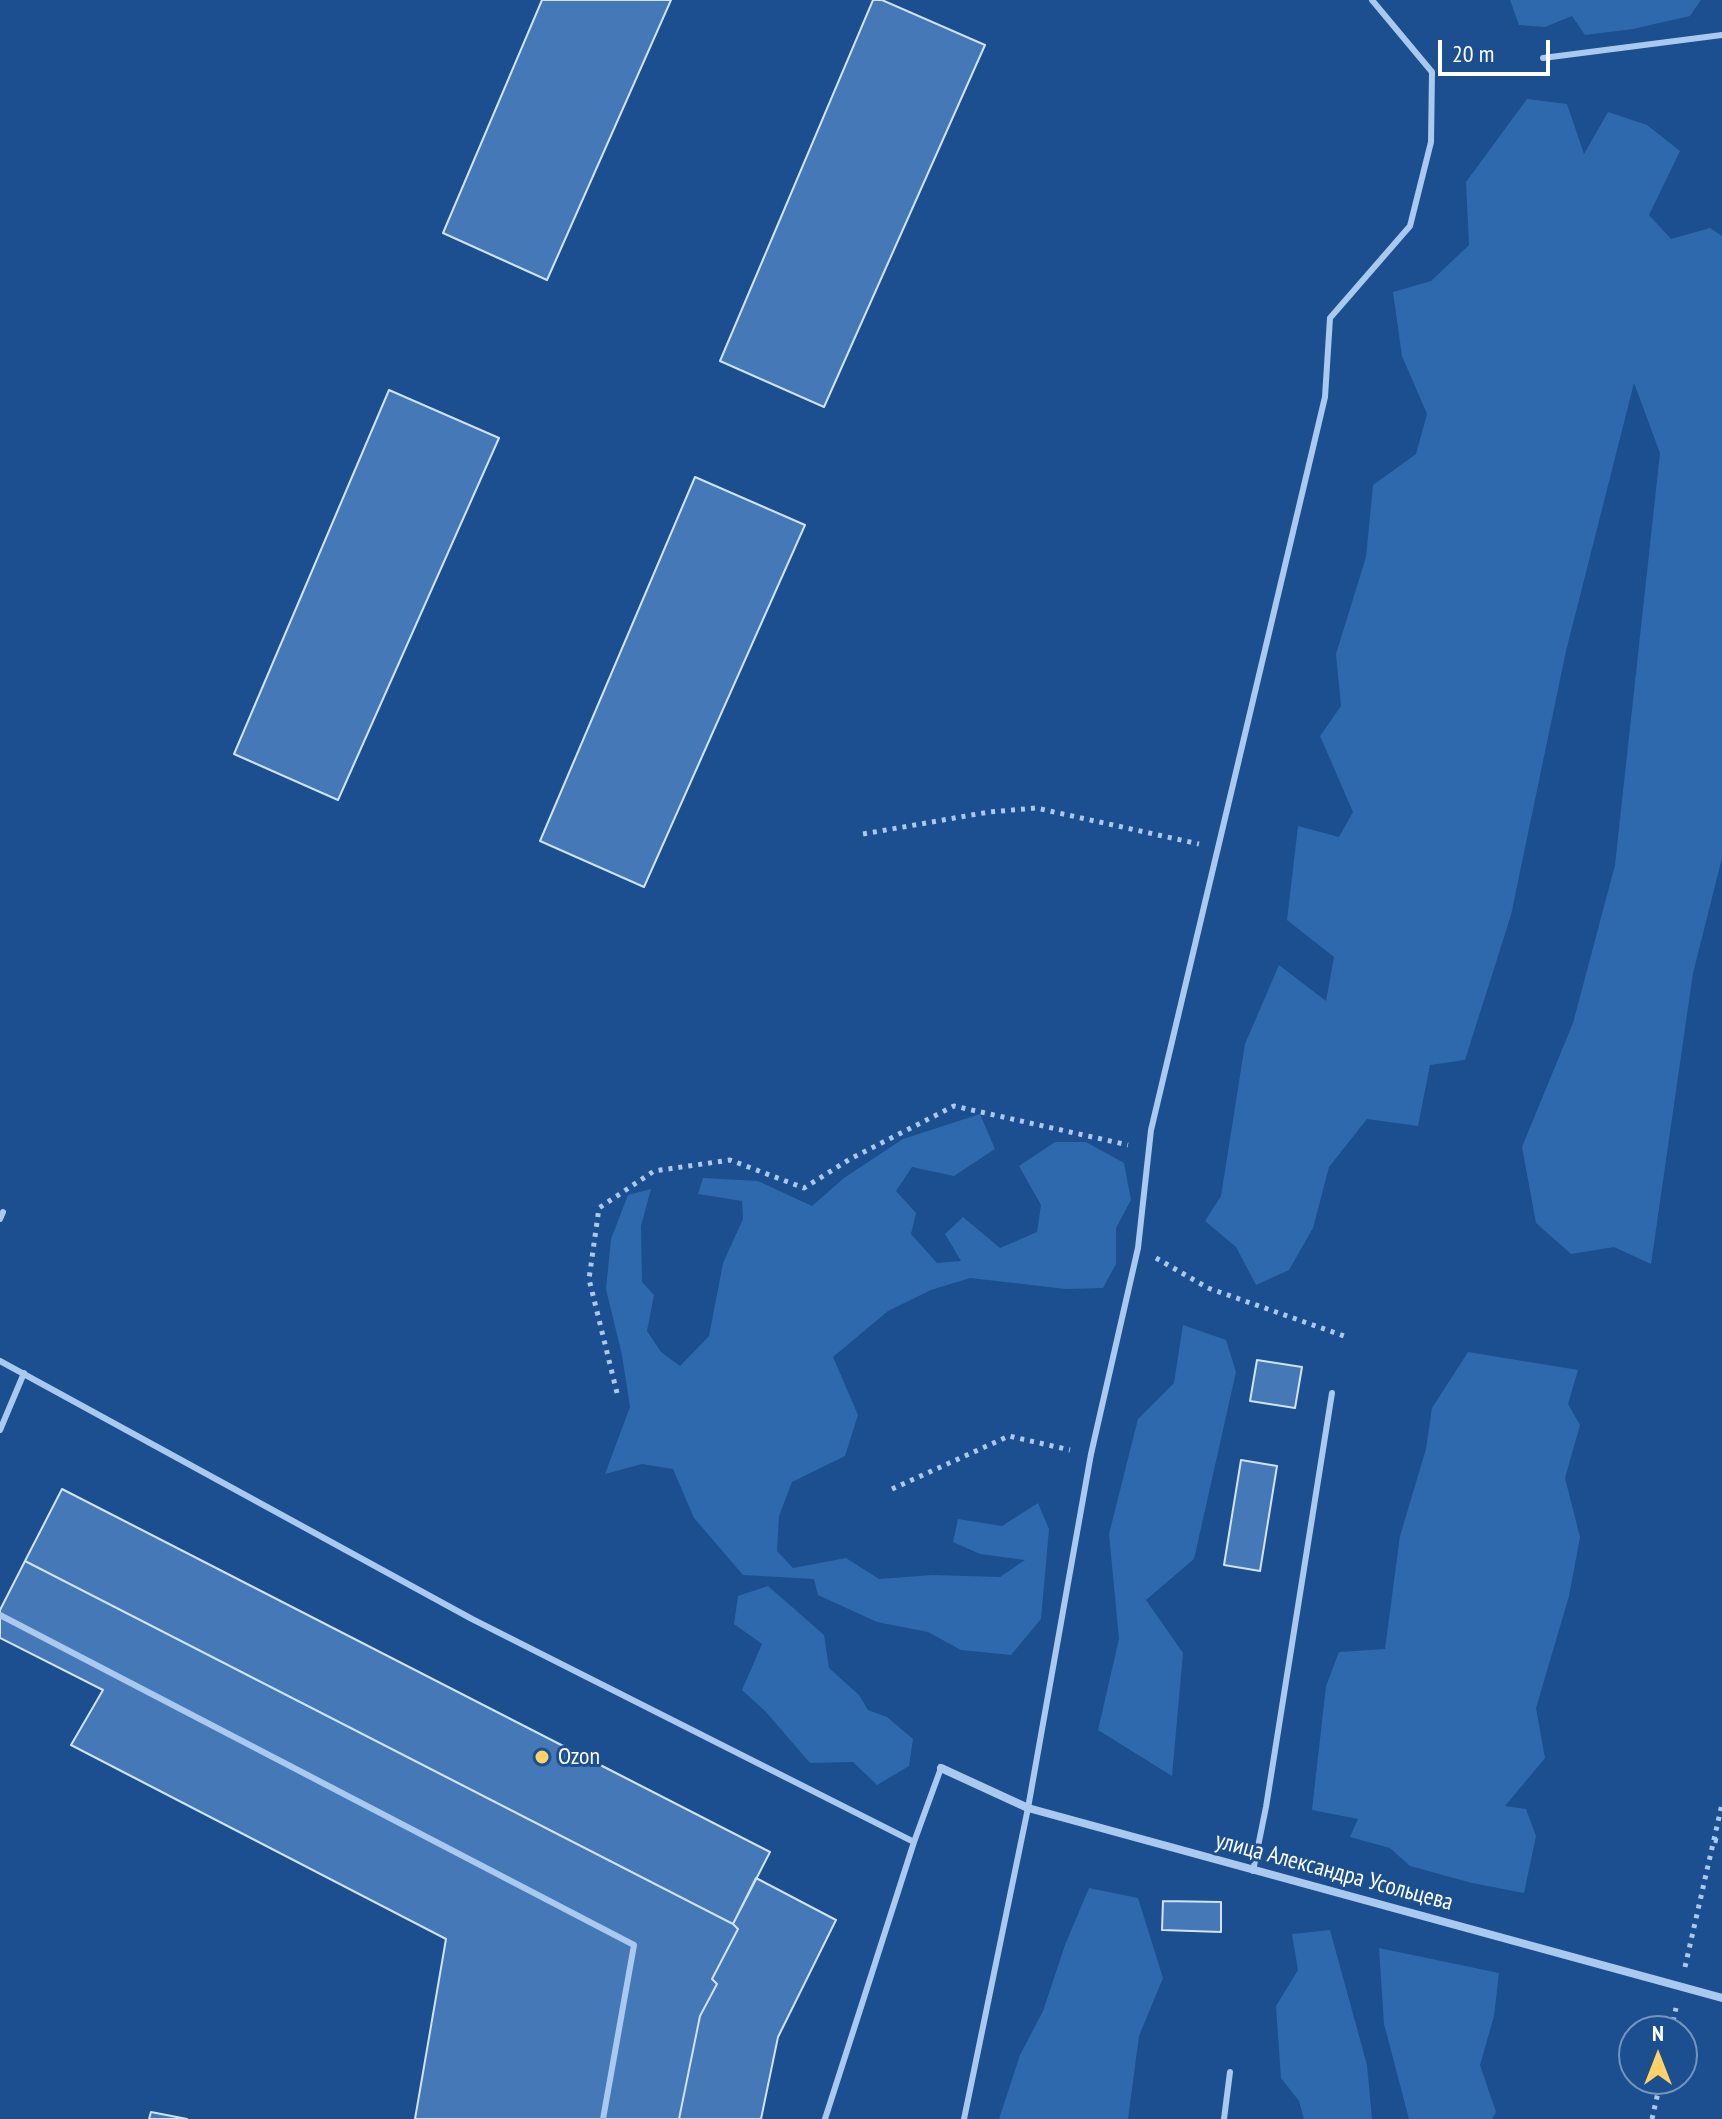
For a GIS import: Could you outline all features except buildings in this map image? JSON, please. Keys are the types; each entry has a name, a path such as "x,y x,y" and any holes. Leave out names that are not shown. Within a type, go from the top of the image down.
{"street":[{"name":"улица Александра Усольцева","path":"941,1768 1028,1808 1722,1998"}],"lane":[{"path":"964,2119 1028,1808 1091,1454 1138,1248 1151,1130 1325,397 1330,318 1410,226 1431,142 1432,72 1372,0"},
{"path":"1543,58 1722,35"},
{"path":"0,1361 472,1619 914,1842"},
{"path":"0,1430 24,1373"},
{"path":"1253,1871 1332,1393"},
{"path":"0,1615 634,1945 603,2119"},
{"path":"825,2119 914,1842 941,1768"},
{"path":"1224,2119 1230,2072"}],"path":[{"path":"863,834 989,812 1036,808 1219,849"},
{"path":"617,1393 589,1279 599,1208 654,1171 730,1160 804,1188 850,1159 954,1106 1149,1150"},
{"path":"1138,1248 1208,1288 1347,1337"},
{"path":"892,1489 1009,1436 1091,1454"},
{"path":"1675,2015 1722,1804"},
{"path":"1714,1840 1722,1842"},
{"path":"1652,2119 1657,2095"}],"shaded area":[{"path":"1510,0 1701,0 1690,16 1633,29 1585,35 1572,16 1545,27 1519,25"},
{"path":"1527,99 1567,104 1584,154 1608,112 1647,125 1680,151 1649,215 1671,239 1710,228 1722,236 1722,858 1693,973 1651,1264 1614,1247 1571,1254 1536,1223 1522,1147 1573,1023 1615,865 1660,453 1634,383 1566,651 1511,915 1465,1060 1430,1065 1418,1126 1367,1119 1329,1167 1313,1228 1289,1270 1256,1285 1236,1247 1205,1221 1221,1196 1245,1044 1279,965 1326,1001 1334,957 1287,920 1298,826 1339,837 1353,812 1320,736 1341,706 1336,654 1366,557 1373,485 1416,454 1427,414 1402,356 1393,292 1431,281 1469,245 1466,182"},
{"path":"980,1114 995,1149 954,1176 912,1167 896,1191 916,1213 911,1234 937,1263 961,1261 945,1234 963,1217 1000,1248 1037,1232 1041,1205 1019,1166 1055,1142 1086,1142 1124,1163 1131,1200 1116,1228 1116,1264 1103,1288 1066,1289 970,1278 931,1290 888,1311 833,1357 858,1415 845,1456 792,1482 779,1516 777,1551 793,1568 846,1558 879,1579 932,1575 1000,1577 1025,1560 980,1554 953,1542 958,1519 1002,1526 1038,1503 1049,1529 1041,1619 1011,1655 961,1650 928,1632 877,1622 818,1595 814,1579 743,1575 694,1518 673,1469 642,1464 605,1474 630,1407 622,1355 606,1289 611,1239 628,1195 651,1189 641,1226 642,1282 654,1295 647,1331 661,1352 680,1366 709,1336 723,1263 743,1219 742,1201 698,1194 703,1178 758,1181 812,1206 844,1178 903,1139"},
{"path":"1183,1325 1226,1340 1236,1372 1194,1559 1146,1600 1183,1653 1172,1776 1098,1730 1119,1639 1109,1534 1138,1419 1174,1383"},
{"path":"1468,1352 1578,1370 1568,1404 1580,1425 1565,1478 1580,1537 1569,1596 1536,1708 1545,1758 1505,1806 1526,1809 1536,1836 1524,1893 1410,1866 1390,1848 1350,1837 1358,1819 1312,1810 1326,1686 1339,1652 1385,1649 1400,1536 1426,1449 1432,1408"},
{"path":"768,1586 824,1635 829,1668 859,1695 868,1710 887,1717 913,1739 909,1766 877,1785 853,1762 810,1763 766,1712 742,1690 762,1644 734,1624 738,1596"},
{"path":"1089,1888 1138,1898 1163,1978 1139,2036 1128,2119 999,2119 1020,2055 1043,2011 1065,1945"},
{"path":"1330,1930 1367,2065 1372,2119 1304,2119 1299,2101 1281,2078 1276,2006 1298,1970 1292,1934"},
{"path":"1379,1948 1499,1973 1494,2016 1480,2065 1496,2112 1492,2119 1409,2119 1384,2024"}],"place":[{"name":"Ozon","path":"542,1757"}]}
